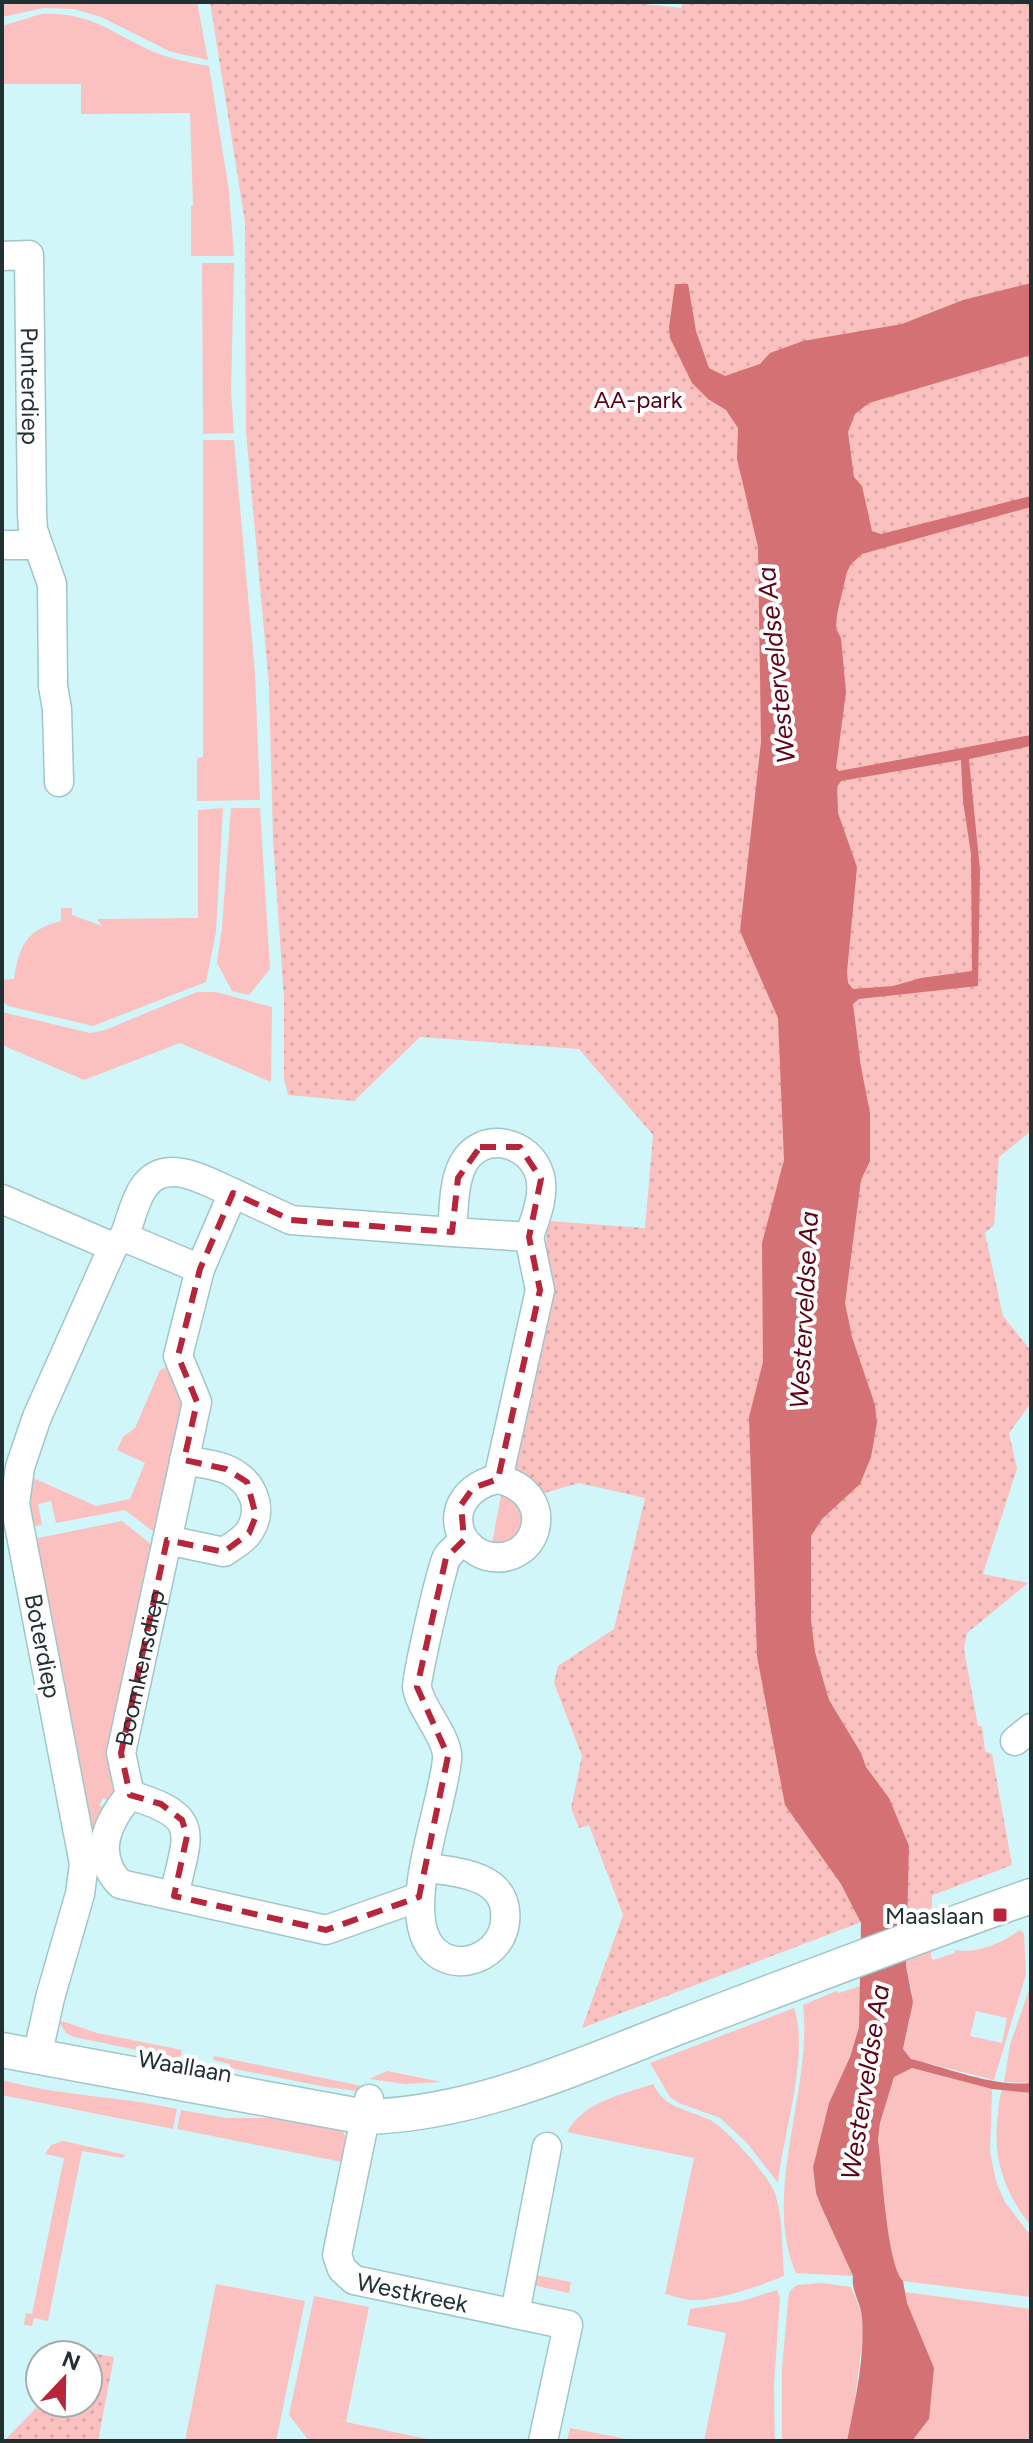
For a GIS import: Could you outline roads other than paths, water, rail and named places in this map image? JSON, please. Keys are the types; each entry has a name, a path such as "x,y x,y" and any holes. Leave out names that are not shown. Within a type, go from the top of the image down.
{"street":[{"name":"Punterdiep","path":"2,256 29,255 32,514 37,545 52,584 53,686 57,709 59,782"},
{"path":"2,545 37,545"},
{"path":"452,1232 458,1178 464,1161 480,1147 502,1143 520,1147 534,1160 541,1179 539,1203 529,1237 540,1290 498,1479"},
{"path":"118,1242 143,1187 164,1172 181,1171 291,1220 529,1237"},
{"name":"Boomkensdiep","path":"130,1795 121,1753 197,1402 178,1356 200,1269 233,1193"},
{"path":"2,1199 200,1269"},
{"name":"Boterdiep","path":"39,2048 80,1894 96,1862 15,1504 20,1467 37,1417 118,1242"},
{"path":"167,1540 224,1552 249,1533 256,1516 256,1498 247,1482 226,1469 184,1460"},
{"path":"498,1479 513,1483 527,1493 534,1505 537,1521 534,1534 526,1546 511,1556 497,1558 483,1555 464,1540 458,1524 461,1505 473,1488 485,1481 498,1479"},
{"path":"426,1868 470,1874 491,1884 501,1900 506,1917 504,1931 496,1946 485,1956 470,1962 438,1955 427,1941 419,1897 448,1756 417,1687 446,1558 464,1540"},
{"path":"174,1896 187,1836 182,1820 161,1804 130,1795 107,1828 105,1842 96,1862 120,1884 326,1930 419,1897"},
{"path":"920,1928 1031,1880"},
{"path":"367,2108 404,2116 450,2108 528,2085 852,1951 1031,1896"},
{"name":"Waallaan","path":"2,2032 39,2048 367,2108"},
{"name":"Waallaan","path":"2,2050 39,2048"},
{"name":"Westkreek","path":"367,2108 337,2255 342,2269 354,2280 568,2325 543,2441"},
{"path":"515,2313 547,2147"}],"water":[{"name":"Westerveldse Aa","path":"1031,283 1031,355 869,403 855,414 848,432 854,477 862,486 872,531 881,534 1031,496 1031,507 862,554 851,564 837,614 836,628 841,638 846,692 836,768 839,771 1031,735 1031,746 969,759 980,870 978,986 859,999 853,1004 870,1113 870,1161 861,1180 845,1303 852,1337 875,1405 877,1423 871,1457 860,1484 822,1519 811,1536 811,1620 815,1652 829,1700 866,1767 889,1798 909,1846 906,1966 913,2002 903,2049 911,2059 970,2076 1001,2082 1031,2083 1031,2093 992,2089 912,2068 894,2077 878,2140 893,2256 903,2281 907,2303 934,2368 929,2419 912,2441 847,2441 861,2364 862,2317 853,2276 816,2193 813,2167 829,2103 850,2057 859,2027 861,1923 841,1884 785,1805 757,1656 749,1417 763,1362 762,1243 784,1160 778,1018 740,931 761,742 758,547 737,459 738,428 726,410 708,399 692,383 670,338 669,327 675,284 688,284 696,331 709,368 725,376 760,364 770,353 803,341 902,324 963,300","holes":["961,760 971,854 972,971 921,978 893,986 853,989 848,983 847,972 857,867 838,813 837,787 841,781"]}],"place":[{"name":"Maaslaan","path":"1000,1915"}],"park label":[{"name":"AA-park","path":"638,399"}]}
